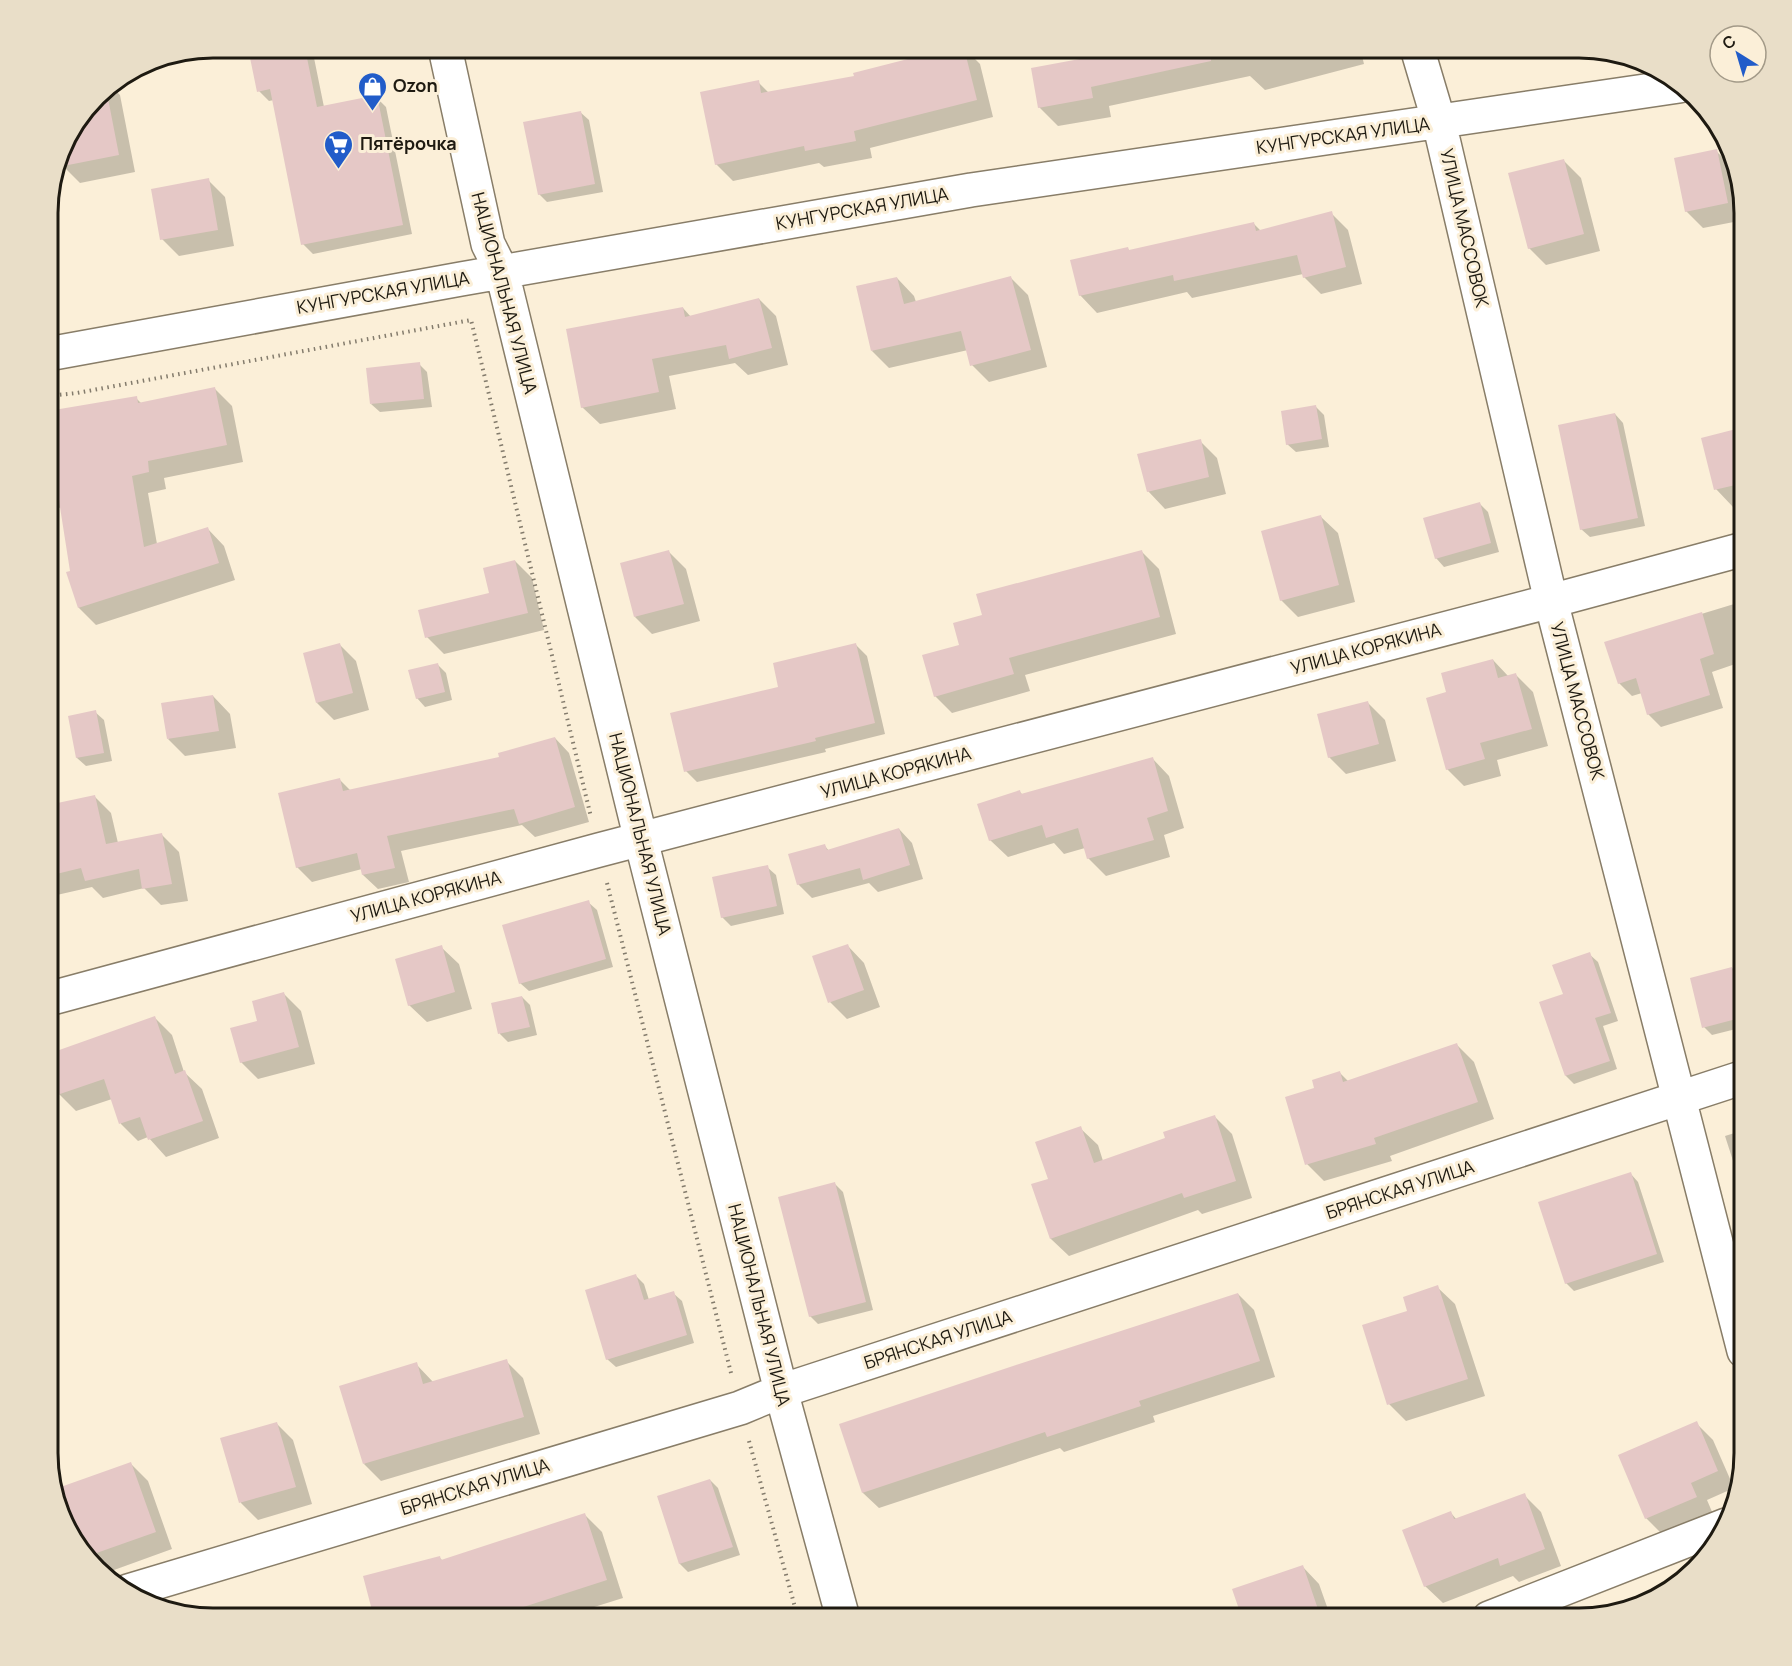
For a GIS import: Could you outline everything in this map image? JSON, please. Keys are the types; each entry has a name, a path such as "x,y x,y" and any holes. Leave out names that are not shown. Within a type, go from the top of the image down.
{"street":[{"name":"УЛИЦА МАССОВОК","path":"1420,58 1439,122 1551,601 1734,1311"},
{"name":"НАЦИОНАЛЬНАЯ УЛИЦА","path":"447,59 488,244 502,272 641,840 781,1391 840,1608"},
{"name":"КУНГУРСКАЯ УЛИЦА","path":"59,352 971,190 1668,88"},
{"name":"УЛИЦА КОРЯКИНА","path":"59,996 599,850 1733,552"},
{"name":"БРЯНСКАЯ УЛИЦА","path":"139,1588 740,1408 781,1391 1734,1081"},
{"path":"1514,1608 1712,1530"}],"path":[{"path":"59,395 471,320 599,850 740,1408 795,1608"}],"building":[{"path":"910,58 967,58 977,100 854,131 856,141 805,151 804,146 715,165 700,92 759,80 761,93 854,76 853,73"},
{"path":"1083,58 1211,58 1211,61 1091,87 1093,98 1038,108 1031,68"},
{"name":"Пятёрочка","path":"250,59 307,59 317,107 377,95 403,225 301,245 270,89 257,92"},
{"path":"108,100 119,155 66,165 79,136 97,111"},
{"path":"581,111 595,184 538,195 523,122"},
{"path":"1717,149 1728,203 1685,212 1674,158"},
{"path":"1564,159 1584,234 1528,249 1508,173"},
{"path":"209,178 218,230 160,240 151,189"},
{"path":"1332,211 1346,267 1303,278 1297,255 1174,281 1173,275 1079,296 1070,260 1128,247 1129,250 1254,222 1256,231"},
{"path":"1011,276 1031,350 970,366 961,331 871,351 856,286 897,277 904,304"},
{"path":"759,298 772,348 729,359 726,345 652,359 659,392 581,408 566,329 683,307 685,317"},
{"path":"420,362 424,399 370,404 366,368"},
{"path":"215,387 227,445 148,461 149,472 132,476 144,547 208,527 219,563 78,608 66,572 70,571 59,501 59,409 137,396 138,403"},
{"path":"1316,405 1322,439 1286,445 1281,411"},
{"path":"1615,413 1638,518 1580,530 1558,425"},
{"path":"1733,430 1733,486 1714,490 1701,438"},
{"path":"1201,439 1209,477 1147,492 1137,454"},
{"path":"1480,502 1491,543 1435,559 1423,518"},
{"path":"1321,515 1339,585 1280,601 1261,531"},
{"path":"669,550 684,604 634,617 620,563"},
{"path":"1142,550 1160,617 1009,658 1014,674 934,697 922,655 959,645 953,623 982,615 976,594"},
{"path":"515,560 528,613 425,638 418,610 489,593 483,568"},
{"path":"1702,612 1714,654 1700,659 1710,695 1647,715 1636,678 1618,684 1604,642"},
{"path":"340,643 353,693 316,703 303,653"},
{"path":"856,643 875,723 815,738 816,741 684,772 670,713 778,687 773,663"},
{"path":"1493,659 1498,678 1516,673 1532,729 1480,743 1485,759 1446,770 1426,698 1446,692 1441,673"},
{"path":"438,663 445,692 416,699 408,670"},
{"path":"213,695 219,731 167,739 161,703"},
{"path":"1368,701 1379,744 1328,758 1317,714"},
{"path":"96,710 104,753 76,758 68,716"},
{"path":"555,737 575,807 519,824 514,809 387,836 395,868 362,875 357,853 296,868 278,793 340,778 343,791 499,757 498,753"},
{"path":"1153,757 1168,811 1147,818 1154,840 1087,859 1078,828 1046,838 1042,825 989,841 977,804 1020,790 1021,794"},
{"path":"95,795 106,844 162,833 172,884 142,889 139,869 85,881 81,868 59,873 59,803"},
{"path":"899,828 910,865 863,880 860,868 797,885 788,854 825,844 827,850"},
{"path":"768,865 777,906 721,918 712,877"},
{"path":"589,900 606,959 519,984 502,925"},
{"path":"848,944 864,990 828,1003 812,956"},
{"path":"442,945 455,992 408,1006 395,959"},
{"path":"1590,952 1611,1013 1595,1018 1610,1061 1565,1076 1539,1002 1563,994 1552,965"},
{"path":"1732,967 1734,1020 1702,1028 1690,978"},
{"path":"284,992 299,1047 240,1063 230,1028 257,1021 252,1001"},
{"path":"522,996 530,1027 498,1034 491,1003"},
{"path":"155,1016 175,1074 185,1070 203,1121 148,1140 140,1117 119,1124 104,1079 59,1094 59,1050"},
{"path":"1457,1043 1478,1102 1374,1138 1376,1144 1305,1165 1285,1097 1314,1088 1312,1080 1340,1071 1343,1082"},
{"path":"1215,1115 1236,1181 1184,1198 1182,1193 1050,1239 1031,1184 1048,1179 1035,1142 1081,1126 1094,1163 1165,1138 1163,1132"},
{"path":"1631,1172 1657,1254 1565,1284 1538,1202"},
{"path":"835,1182 866,1302 809,1317 778,1197"},
{"path":"636,1274 644,1300 674,1291 687,1335 606,1360 585,1290"},
{"path":"1438,1285 1468,1379 1387,1405 1362,1325 1407,1311 1403,1297"},
{"path":"1238,1293 1260,1361 1139,1401 1141,1406 1047,1437 1045,1432 862,1493 839,1424"},
{"path":"507,1359 524,1417 363,1464 339,1386 417,1362 423,1384"},
{"path":"1697,1421 1718,1471 1691,1483 1697,1497 1645,1519 1618,1455"},
{"path":"277,1422 296,1487 239,1503 220,1438"},
{"path":"131,1462 156,1532 96,1553 79,1530 70,1512 62,1486"},
{"path":"710,1479 733,1547 679,1564 657,1496"},
{"path":"1525,1493 1545,1549 1500,1566 1498,1558 1424,1587 1402,1530 1451,1511 1454,1519"},
{"path":"585,1513 607,1580 520,1608 371,1608 363,1576 440,1556 441,1560"},
{"path":"1303,1565 1318,1608 1239,1608 1232,1589"}],"place":[{"name":"Ozon","path":"372,112"},
{"name":"Пятёрочка","path":"339,170"}]}
